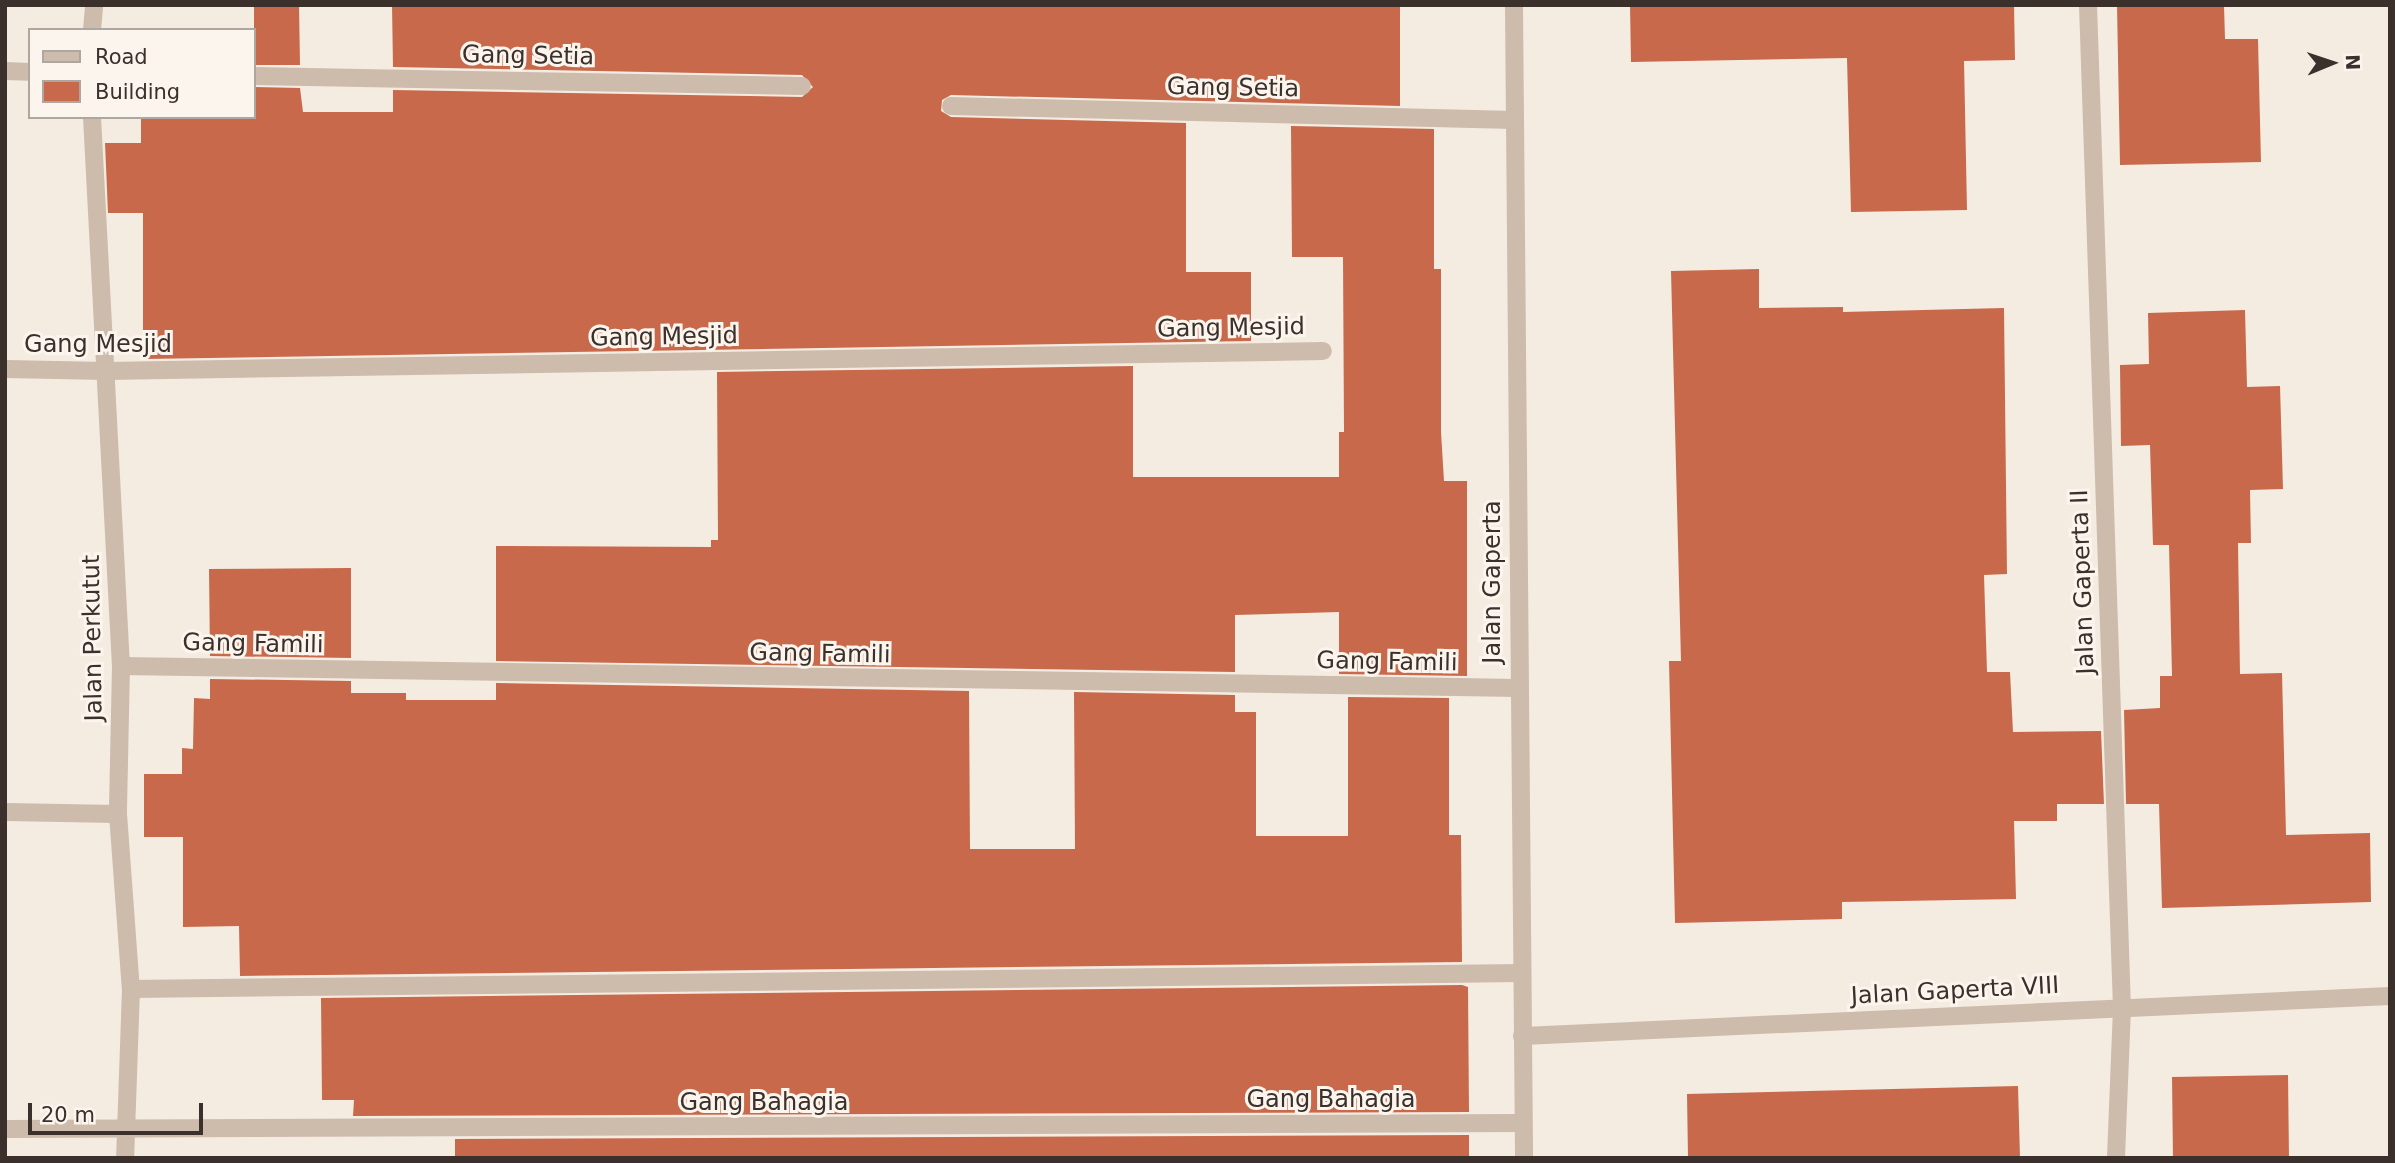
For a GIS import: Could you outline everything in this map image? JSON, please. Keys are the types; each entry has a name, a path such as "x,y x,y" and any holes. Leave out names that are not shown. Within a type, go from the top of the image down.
{"street":[{"path":"92,28 93,5"},
{"name":"Jalan Gaperta","path":"1514,5 1524,1158"},
{"name":"Jalan Gaperta II","path":"2088,5 2122,1008 2116,1158"},
{"path":"5,71 28,72"},
{"name":"Gang Setia","path":"256,76 802,86"},
{"name":"Gang Setia","path":"951,106 1514,120"},
{"name":"Jalan Perkutut","path":"92,119 121,666 118,814 131,989 125,1158"},
{"name":"Gang Mesjid","path":"5,369 107,371 1323,351"},
{"name":"Gang Famili","path":"121,666 1518,688"},
{"path":"5,812 118,814"},
{"path":"131,989 1522,973"},
{"name":"Jalan Gaperta VIII","path":"1522,1036 2390,996"},
{"name":"Gang Bahagia","path":"5,1129 1523,1123"}],"building":[{"path":"254,5 299,5 300,65 256,65"},
{"path":"392,5 1400,5 1400,106 951,95 942,100 941,111 951,117 1186,123 1186,272 1251,272 1251,341 143,359 143,213 108,213 105,143 141,143 141,119 256,119 256,87 300,88 303,112 393,112 393,90 802,97 813,87 802,75 393,67"},
{"path":"1630,5 2014,5 2015,60 1964,61 1967,210 1851,212 1847,58 1631,62"},
{"path":"2117,5 2224,5 2225,39 2258,39 2261,162 2120,165"},
{"path":"1291,126 1434,129 1434,269 1441,269 1441,432 1444,481 1467,481 1467,676 1339,674 1339,612 1235,615 1235,672 496,661 496,546 711,547 711,540 718,540 717,372 1133,366 1133,477 1339,477 1339,432 1344,432 1343,257 1292,257"},
{"path":"1759,269 1759,308 1843,307 1843,312 2004,308 2007,574 1984,575 1987,672 2010,672 2013,732 2101,731 2104,804 2057,804 2057,821 2014,821 2016,899 1842,902 1842,919 1675,923 1669,661 1681,661 1671,271"},
{"path":"2245,310 2247,387 2280,386 2283,489 2250,490 2251,543 2238,543 2240,674 2282,673 2286,835 2370,833 2371,902 2162,908 2159,804 2126,804 2124,710 2160,708 2160,676 2172,676 2169,545 2153,545 2150,445 2121,446 2120,365 2149,364 2148,313"},
{"path":"351,568 351,658 210,656 209,569"},
{"path":"210,679 351,681 351,693 406,693 406,700 496,700 496,683 969,691 970,849 1075,849 1074,692 1235,695 1235,712 1256,712 1256,836 1348,836 1348,697 1449,698 1449,835 1461,835 1462,962 240,976 239,926 183,927 183,837 144,837 144,774 182,774 182,748 193,749 194,698 210,699"},
{"path":"1468,987 1469,1112 353,1116 354,1100 322,1100 321,998"},
{"path":"2288,1075 2289,1158 2173,1158 2172,1077"},
{"path":"2018,1086 2020,1158 1688,1158 1687,1094"},
{"path":"1469,1135 1469,1158 455,1158 455,1139"}]}
